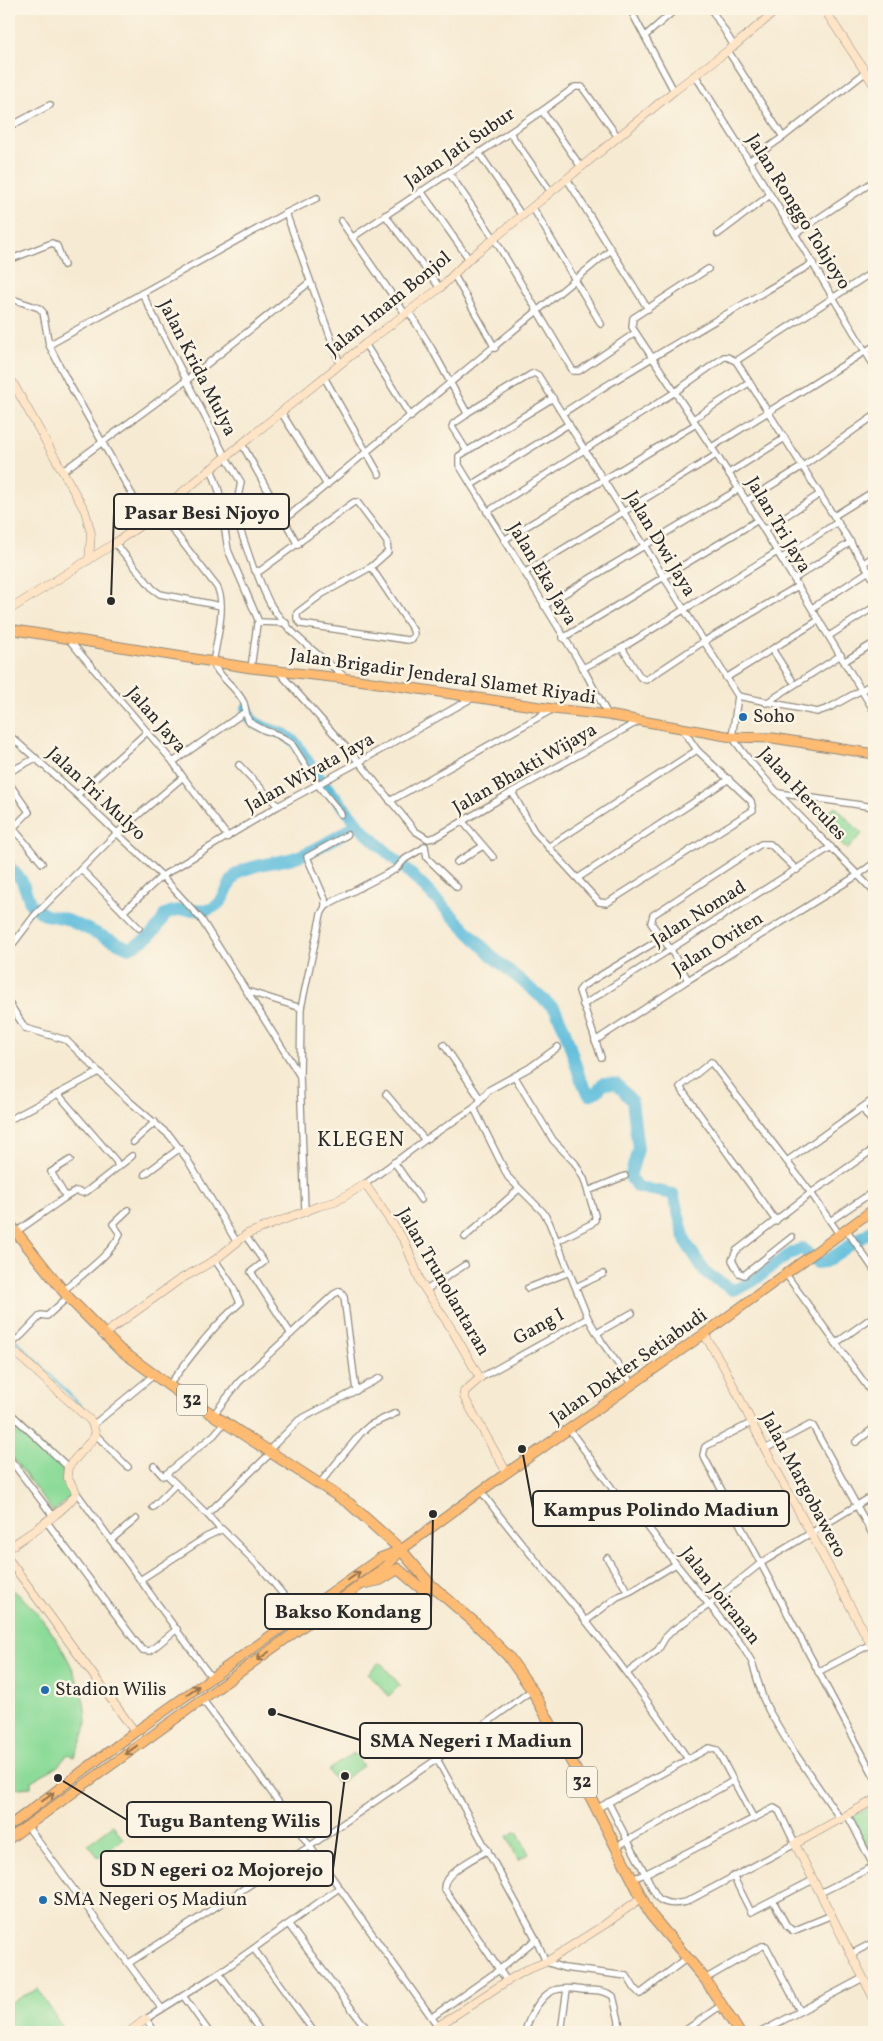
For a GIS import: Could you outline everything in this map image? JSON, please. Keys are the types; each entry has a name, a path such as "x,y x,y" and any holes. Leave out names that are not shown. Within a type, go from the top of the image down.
{"highway":[{"name":"32","path":"9,1223 66,1294 103,1334 134,1361 350,1504 401,1550 431,1585 474,1622 508,1656 532,1690 650,1914 706,1979 739,2032"},
{"path":"361,1584 380,1580 398,1569 423,1589 431,1585"}],"main road":[{"name":"Jalan Brigadir Jenderal Slamet Riyadi","path":"9,630 251,668 347,679 553,709 608,715 732,737 774,738 874,754"},
{"name":"Jalan Dokter Setiabudi","path":"401,1550 481,1491 704,1334 874,1208"},
{"path":"9,1839 388,1565 401,1550"},
{"path":"9,1826 211,1677 380,1558 401,1550"},
{"path":"279,1630 284,1641"}],"street":[{"path":"630,9 674,91"},
{"path":"645,36 675,9"},
{"path":"711,9 731,49 783,137"},
{"name":"Jalan Imam Bonjol","path":"9,610 115,544 147,521 365,344 440,288 469,259 494,238 674,91 731,49 778,9"},
{"path":"824,9 874,85"},
{"path":"749,161 866,72"},
{"name":"Jalan Ronggo Tohjoyo","path":"695,75 796,234 874,366"},
{"name":"Jalan Jati Subur","path":"353,237 510,133 575,87 582,87 618,137"},
{"path":"9,127 50,105"},
{"path":"542,111 581,167"},
{"path":"510,133 551,192"},
{"path":"479,153 522,216"},
{"path":"449,173 494,238 574,372 579,372 636,333 632,326 632,320 708,269"},
{"path":"567,179 648,309"},
{"path":"796,234 874,181"},
{"path":"421,191 469,259"},
{"path":"718,234 770,195"},
{"path":"49,345 316,198"},
{"path":"533,208 601,324"},
{"path":"286,213 340,364"},
{"path":"386,215 440,288"},
{"path":"341,221 407,314 467,413 453,424 452,427 467,450 553,398"},
{"path":"9,260 52,243 57,246 64,265"},
{"path":"284,520 611,250"},
{"path":"563,413 625,373 813,263"},
{"path":"736,361 874,271"},
{"path":"454,275 494,348"},
{"path":"63,471 187,380 310,282"},
{"name":"Jalan Krida Mulya","path":"142,293 225,456 241,482 238,516 251,564 272,606 299,638 347,679"},
{"path":"9,298 39,308 44,312 49,345 147,521"},
{"name":"Jalan Tri Jaya","path":"636,333 729,473 846,661 874,710"},
{"path":"365,344 411,417"},
{"path":"712,447 874,346"},
{"path":"487,512 675,392 724,357 728,357 736,361 874,580"},
{"name":"Jalan Dwi Jaya","path":"467,413 530,375 536,374 541,378 644,548 738,696"},
{"path":"9,376 85,512 90,525 89,560"},
{"path":"324,378 379,474"},
{"path":"504,540 604,481 749,383"},
{"path":"281,412 327,485"},
{"path":"746,501 803,466 874,416"},
{"path":"471,485 569,424"},
{"path":"729,473 785,438"},
{"path":"242,444 298,545"},
{"name":"Jalan Eka Jaya","path":"467,450 460,456 460,468 583,668 608,715"},
{"path":"524,573 624,513 716,454"},
{"path":"211,468 221,503 228,550 259,622"},
{"path":"544,606 644,548 739,489"},
{"path":"834,516 874,491"},
{"path":"764,530 820,494"},
{"path":"256,571 260,571 298,545 355,501 361,505 388,545 388,552 371,567 322,594 297,613 296,619 302,624 407,640 412,639 413,630 371,567"},
{"path":"158,511 217,587 221,595 213,662 217,671 224,677 244,704 249,722 278,735 291,744 341,814"},
{"path":"563,638 662,576 758,520"},
{"path":"782,558 838,522"},
{"path":"794,579 851,542"},
{"path":"115,544 153,589 160,594 221,606"},
{"path":"583,668 622,648 778,552"},
{"path":"864,563 874,556"},
{"path":"812,608 868,571"},
{"path":"622,648 640,677 644,680 648,679 703,642 798,586"},
{"path":"830,636 874,607"},
{"path":"726,678 819,620"},
{"path":"259,622 286,623"},
{"path":"251,668 256,625 259,622"},
{"name":"Jalan Jaya","path":"9,949 35,915 117,833 183,777 173,762 69,640"},
{"path":"846,661 874,642"},
{"path":"772,649 792,680"},
{"path":"766,703 841,654"},
{"path":"279,671 359,762 415,831 424,838 427,858 457,886"},
{"path":"732,737 738,696 817,712 829,708 874,683"},
{"name":"Jalan Wiyata Jaya","path":"123,912 162,876 278,806 328,780 474,697"},
{"path":"390,801 553,709"},
{"path":"173,762 245,712"},
{"name":"Jalan Bhakti Wijaya","path":"424,838 431,839 436,837 639,721"},
{"path":"512,792 534,831 599,902 607,903 753,810 753,804 697,750 682,727"},
{"path":"77,795 147,732"},
{"name":"Jalan Tri Mulyo","path":"9,735 117,833 162,876 197,914 300,1076"},
{"name":"Jalan Hercules","path":"732,737 743,753 778,793 874,892"},
{"path":"548,847 697,750"},
{"path":"9,772 36,758"},
{"path":"239,765 278,806"},
{"path":"183,777 228,837"},
{"path":"578,878 728,779"},
{"path":"9,783 29,810 28,814 13,828 42,864"},
{"path":"778,793 874,807"},
{"path":"789,794 792,808"},
{"path":"463,822 493,857"},
{"path":"305,1212 300,1076 301,1008 321,914 325,907 325,899 307,857 346,835"},
{"path":"688,980 671,950 651,923 653,915 761,844 770,844 797,870"},
{"path":"457,862 484,846"},
{"path":"325,907 396,869 405,859 425,847"},
{"name":"Jalan Nomad","path":"583,1005 831,847"},
{"name":"Jalan Oviten","path":"595,1041 688,980 858,875 874,863"},
{"path":"81,869 139,928"},
{"path":"601,1057 579,991 583,986 662,938"},
{"path":"247,991 301,1008"},
{"path":"9,1003 25,1028 66,1040 170,1136 180,1148 236,1241"},
{"path":"444,1046 481,1100"},
{"path":"103,1334 179,1280 214,1260 245,1235 335,1202 365,1184 425,1140 474,1108 489,1090 515,1077 558,1047"},
{"path":"776,1222 680,1087 711,1062 811,1193 830,1221 852,1238 874,1270"},
{"path":"9,1120 99,1072"},
{"path":"515,1077 554,1140 575,1163 584,1179 595,1215 595,1220 557,1241"},
{"path":"58,1094 116,1161 118,1167"},
{"path":"386,1094 425,1140"},
{"path":"787,1162 874,1099"},
{"path":"474,1108 504,1170 519,1189 543,1212 557,1241 588,1318 633,1384"},
{"path":"862,1108 874,1125"},
{"path":"133,1142 155,1122"},
{"path":"145,1174 180,1148"},
{"path":"792,1238 748,1273 739,1273 732,1260 733,1254 811,1193 874,1149"},
{"path":"16,1232 76,1191 86,1192 132,1156"},
{"path":"66,1197 50,1172 70,1160"},
{"path":"394,1162 421,1200"},
{"path":"588,1191 624,1176"},
{"name":"Jalan Trunolantaran","path":"365,1184 405,1242 426,1290 480,1378 464,1392 464,1397 507,1473"},
{"path":"465,1237 519,1189"},
{"path":"830,1221 874,1191"},
{"path":"128,1210 112,1224 120,1234 107,1252 47,1316 40,1315 9,1347 94,1425 96,1435 128,1467"},
{"path":"245,1235 264,1262 251,1272 291,1334"},
{"path":"169,1385 202,1340 218,1322 240,1303 232,1285 214,1260"},
{"path":"426,1290 465,1265"},
{"path":"528,1288 570,1272"},
{"path":"785,1273 874,1396"},
{"path":"576,1287 603,1274"},
{"path":"214,1414 240,1382 334,1294 340,1291 342,1293 356,1391"},
{"path":"597,1333 632,1313"},
{"path":"836,1343 874,1316"},
{"name":"Gang I","path":"480,1378 588,1318"},
{"name":"Jalan Margobawero","path":"704,1334 724,1367 751,1423 873,1647"},
{"path":"94,1425 154,1375"},
{"path":"207,1514 271,1451 299,1420 380,1378"},
{"path":"9,1412 68,1467"},
{"path":"320,1483 361,1433 370,1425 396,1412"},
{"path":"154,1466 163,1476 214,1435 225,1422"},
{"path":"751,1423 708,1445 703,1452 874,1776"},
{"path":"765,1449 810,1425 813,1426 874,1537"},
{"path":"856,1442 874,1428"},
{"name":"Jalan Joiranan","path":"569,1429 605,1481 638,1514 676,1564 742,1644 752,1662 769,1711 790,1746 844,1818 874,1867"},
{"path":"96,1435 68,1467 68,1477 76,1492 211,1677"},
{"path":"9,1458 142,1650 150,1651 177,1629"},
{"path":"166,1474 243,1548 268,1575 300,1615"},
{"path":"153,1507 176,1484"},
{"path":"481,1491 627,1673 688,1759"},
{"path":"9,1548 50,1519 73,1499 76,1492"},
{"path":"627,1673 658,1650 665,1638 673,1630 710,1604 761,1563 874,1495"},
{"path":"112,1540 136,1520"},
{"path":"140,1580 222,1529"},
{"path":"607,1558 628,1592"},
{"path":"9,1560 135,1732"},
{"path":"586,1621 610,1601 676,1564"},
{"path":"866,1636 874,1632"},
{"path":"818,1672 873,1647"},
{"path":"129,1963 310,1846 437,1759 532,1690"},
{"path":"202,1699 257,1772 440,2029"},
{"path":"596,1809 709,1748 714,1748 717,1750 754,1820"},
{"path":"437,1759 536,1939 546,1962 564,1968 627,1976 635,1990 640,1994 687,1958"},
{"path":"616,1847 733,1781"},
{"path":"608,1802 658,1898 678,1904 686,1902 844,1818 874,1800"},
{"path":"632,1879 754,1820 774,1808 778,1809 874,1999"},
{"path":"27,1826 162,2009"},
{"path":"488,1850 449,1875 444,1882 444,1888 507,1981"},
{"path":"820,1893 874,1867"},
{"path":"733,1876 751,1912 813,1880"},
{"path":"129,2032 254,1949 339,1888"},
{"path":"428,2032 440,2029 507,1981 546,1962 604,1925 641,1898"},
{"path":"773,1901 787,1926 793,1931 832,1916"},
{"path":"289,1924 369,2032"},
{"path":"432,2017 499,1970 536,1939"},
{"path":"852,1957 874,1942"},
{"path":"706,1979 762,1946 766,1946 800,2011"},
{"path":"254,1949 314,2032"},
{"path":"219,1973 261,2032"},
{"path":"761,2032 863,1978"},
{"path":"525,2032 528,2021 543,1999 558,1988 602,1991 613,1996 619,2021 619,2032"},
{"path":"561,2032 567,1989"},
{"path":"184,1997 209,2032"},
{"path":"684,2032 723,2004"},
{"path":"146,2019 155,2032"}],"green space":[{"path":"835,806 862,834 847,850 819,821"},
{"path":"9,1415 63,1467 63,1478 72,1495 53,1512 9,1453"},
{"name":"Stadion Wilis","path":"9,1587 36,1612 61,1647 79,1685 84,1704 86,1726 74,1757 68,1754 58,1766 31,1781 31,1787 9,1789"},
{"path":"380,1662 400,1685 389,1696 368,1673"},
{"path":"354,1753 363,1766 337,1784 328,1770"},
{"path":"874,1805 874,1860 850,1817"},
{"path":"113,1825 123,1839 99,1858 88,1844"},
{"path":"517,1831 529,1854 518,1860 507,1836"},
{"path":"38,1989 65,2032 9,2032 9,2003"}],"waterway":[{"path":"247,708 250,718 256,723 284,734 295,742 319,778 365,832 413,876 494,958 555,1009 564,1028 580,1078 589,1095 598,1091 603,1083 617,1084 632,1101 638,1149 630,1177 637,1187 673,1194 686,1243 706,1273 733,1290 752,1282 785,1257 803,1248 817,1263 825,1262 874,1229"},
{"path":"9,866 22,881 31,905 45,915 63,918 129,948 151,935 159,926 165,914 176,910 206,910 213,908 223,898 232,880 241,871 287,860 310,852 358,823"},
{"path":"9,1333 96,1421"}],"place":[{"name":"Pasar Besi Njoyo","path":"111,601"},
{"name":"Soho","path":"743,717"},
{"name":"Kampus Polindo Madiun","path":"522,1449"},
{"name":"Bakso Kondang","path":"433,1514"},
{"name":"Stadion Wilis","path":"45,1690"},
{"name":"SMA Negeri 1 Madiun","path":"272,1712"},
{"name":"SD N egeri 02 Mojorejo","path":"345,1776"},
{"name":"Tugu Banteng Wilis","path":"58,1778"},
{"name":"SMA Negeri 05 Madiun","path":"43,1900"}],"district":[{"name":"KLEGEN","path":"361,1140"}]}
